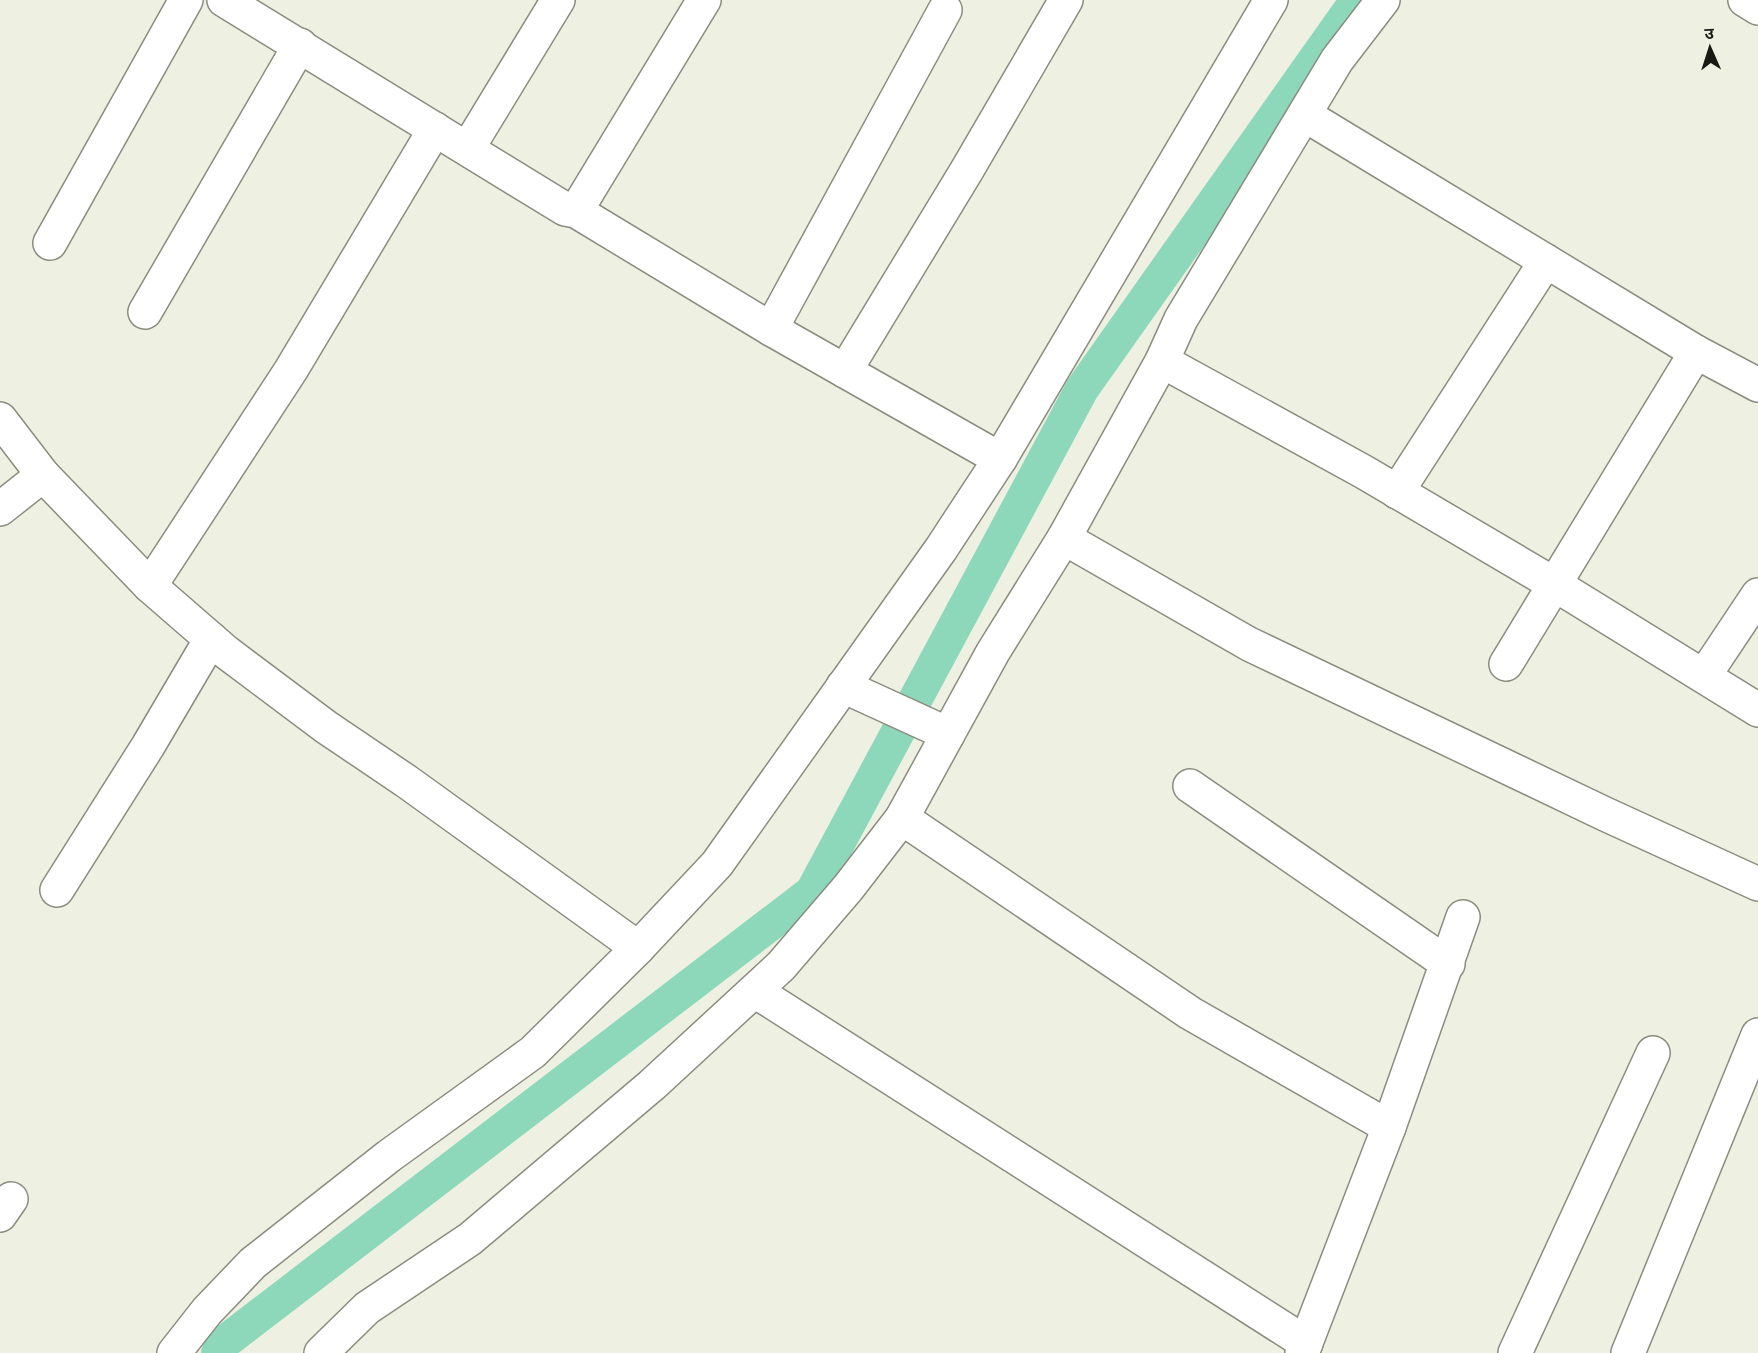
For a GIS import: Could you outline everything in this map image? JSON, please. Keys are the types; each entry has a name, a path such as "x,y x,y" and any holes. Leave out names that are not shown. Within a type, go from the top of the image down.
{"street":[{"path":"50,243 186,0"},
{"path":"468,148 558,0"},
{"path":"576,211 704,0"},
{"path":"845,371 968,170 1066,0"},
{"path":"174,1353 207,1311 253,1263 389,1156 533,1052 638,948 717,864 941,549 1000,459 1271,0"},
{"path":"321,1353 367,1308 470,1239 652,1085 781,966 848,888 902,818 993,652 1064,538 1162,361 1181,319 1337,60 1383,0"},
{"path":"1744,0 1758,8"},
{"path":"241,4 300,45 565,209 576,211 771,328 1000,459"},
{"path":"771,328 945,10"},
{"path":"145,312 300,45"},
{"path":"1305,115 1696,352 1758,385"},
{"path":"150,586 291,370 435,129"},
{"path":"1397,492 1546,261"},
{"path":"1506,664 1696,352"},
{"path":"1162,361 1397,492 1554,584 1758,710"},
{"path":"0,419 43,476 150,586 226,652 326,727 406,781 638,948"},
{"path":"0,509 43,476"},
{"path":"1064,538 1249,644 1605,814 1758,884"},
{"path":"1704,676 1758,595"},
{"path":"57,890 148,746 211,639"},
{"path":"843,686 948,734"},
{"path":"1190,786 1448,964"},
{"path":"902,818 1190,1013 1389,1127"},
{"path":"755,991 1304,1348 1389,1127 1463,917"},
{"path":"1628,1353 1758,1035"},
{"path":"1515,1353 1653,1053"}],"waterway":[{"path":"218,1353 226,1341 812,892 1082,389 1357,0"}]}
